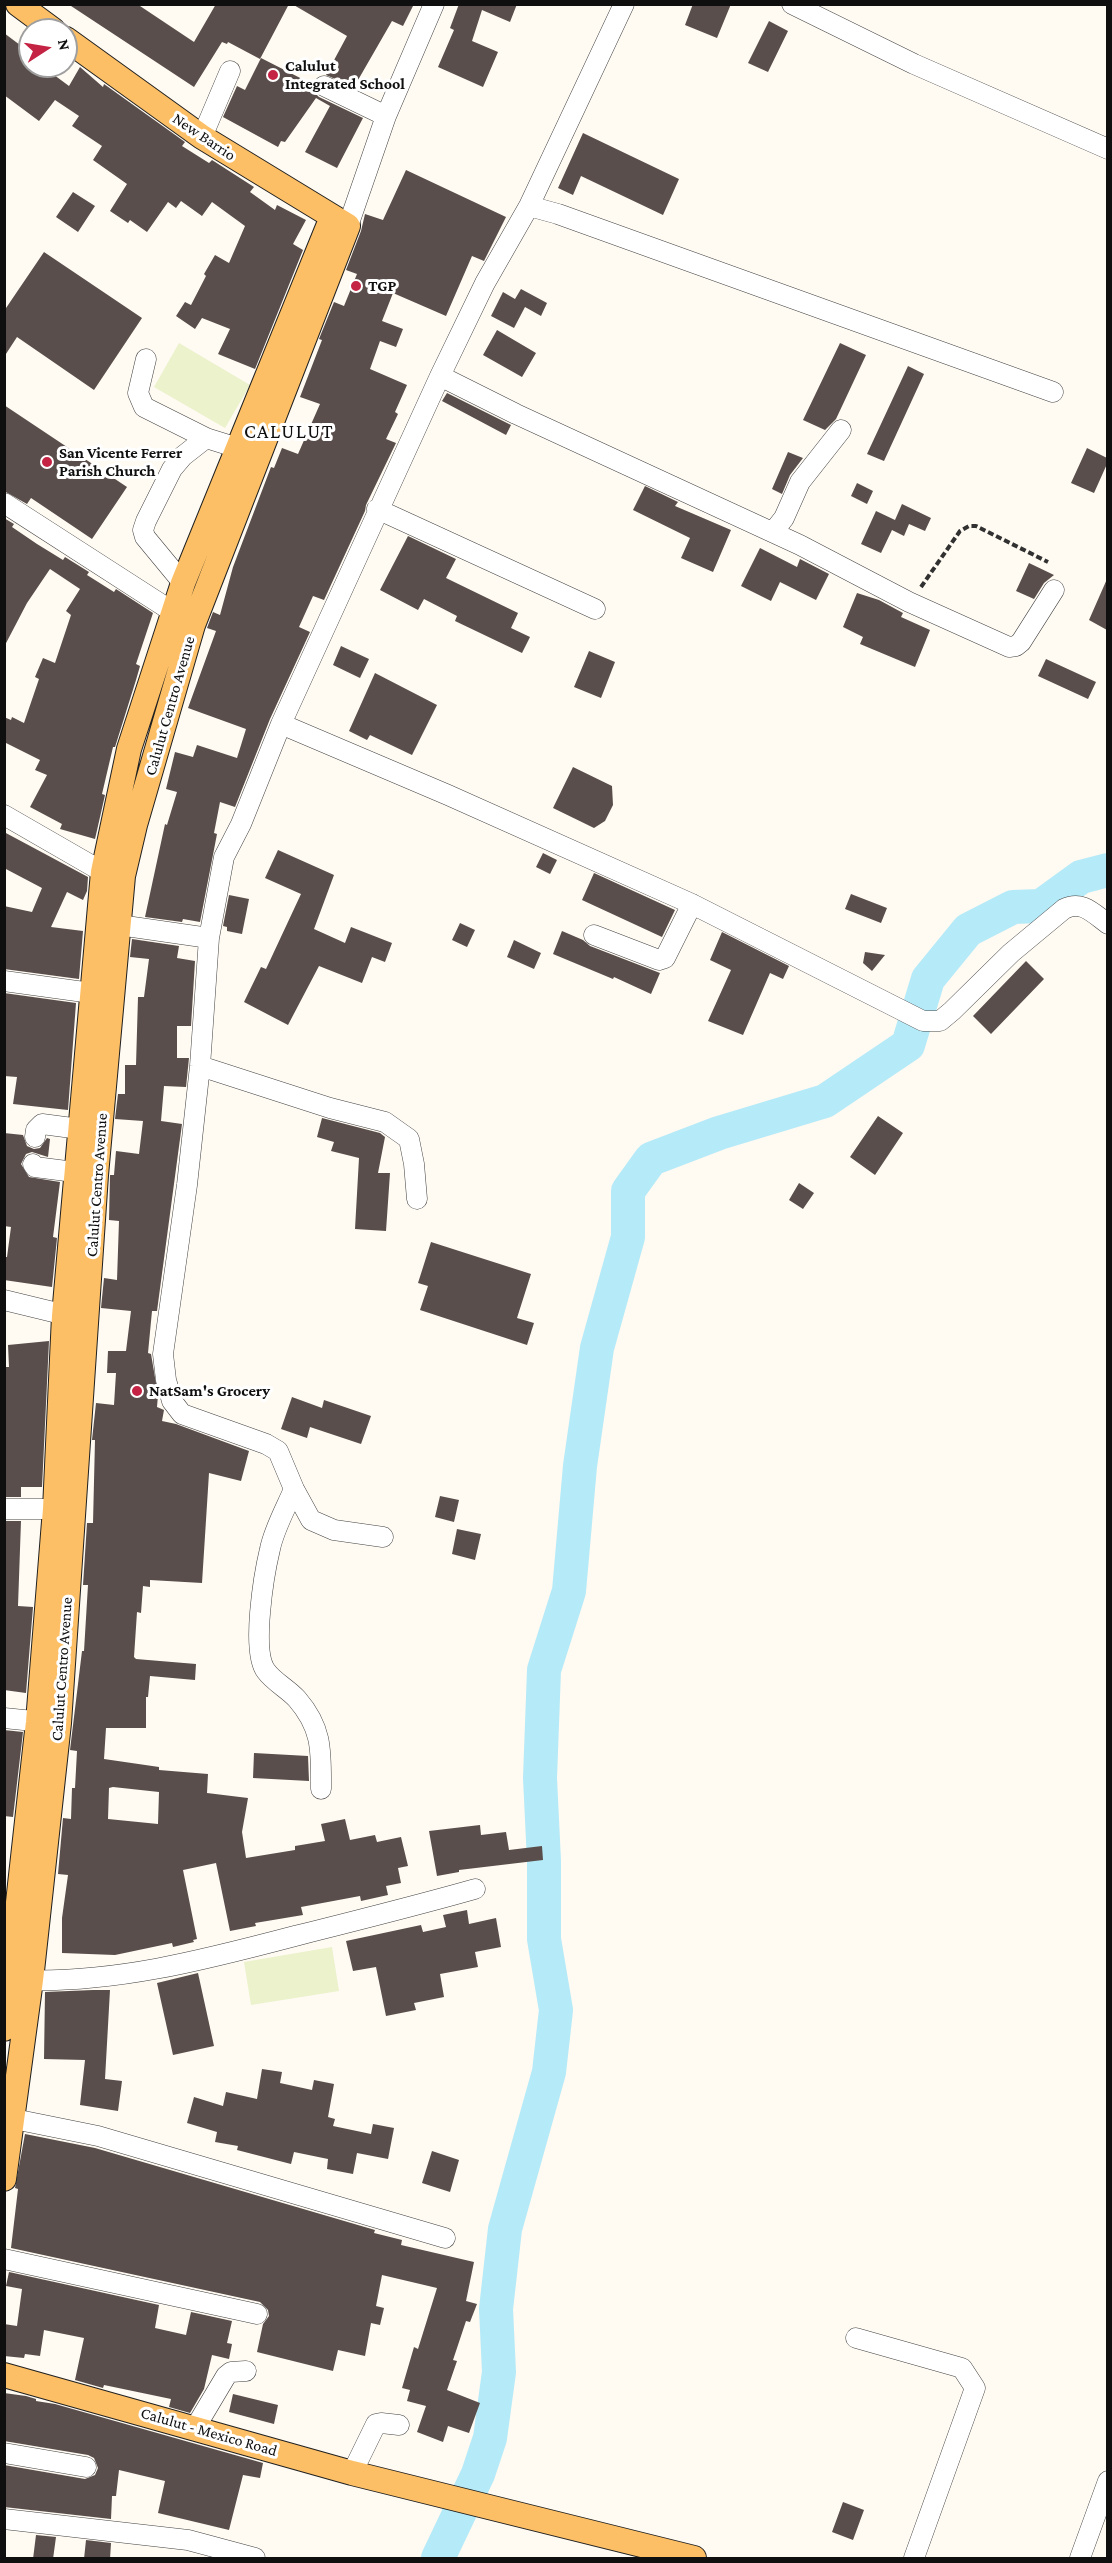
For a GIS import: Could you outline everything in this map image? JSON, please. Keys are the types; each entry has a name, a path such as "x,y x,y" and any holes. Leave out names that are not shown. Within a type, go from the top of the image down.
{"main road":[{"path":"18,4 37,18"},
{"name":"New Barrio","path":"78,48 202,137 340,221"},
{"name":"Calulut Centro Avenue","path":"113,874 135,825 193,625 248,451 340,221"},
{"name":"Calulut Centro Avenue","path":"4,2179 20,1980 49,1723 86,1174 101,994 129,749 183,583 248,451"},
{"name":"Calulut Centro Avenue","path":"49,1723 55,1509 76,1318"},
{"name":"Calulut Centro Avenue","path":"4,2029 20,1980"},
{"name":"Calulut - Mexico Road","path":"4,2375 352,2473 694,2559"}],"street":[{"path":"340,221 367,168 386,116 434,4"},
{"path":"383,1537 334,1530 311,1520 294,1489 278,1451 266,1444 182,1414 172,1401 166,1380 164,1341 187,1185 200,1066 209,938 224,857 241,824 281,724 377,509 484,283 529,206 624,4"},
{"path":"792,4 914,64 1107,149"},
{"path":"202,137 231,71"},
{"path":"324,86 386,116"},
{"path":"529,206 558,214 1053,392"},
{"path":"146,359 138,393 144,407 206,438 248,451"},
{"path":"440,376 516,414 773,532 909,602 1009,647 1021,642 1054,590"},
{"path":"773,532 784,518 800,482 841,430"},
{"path":"183,583 146,537 143,530 172,469 183,456 206,438"},
{"path":"4,503 193,625"},
{"path":"377,509 595,609"},
{"path":"281,724 448,795 692,904 914,1017 940,1021 1011,953 1073,904 1082,906 1107,924"},
{"path":"4,815 113,874"},
{"path":"594,935 658,960 665,958 692,904"},
{"path":"108,924 209,938"},
{"path":"4,981 101,994"},
{"path":"200,1066 330,1108 385,1122 409,1139 417,1199"},
{"path":"35,1137 36,1130 42,1124 90,1130"},
{"path":"33,1164 35,1167 86,1174"},
{"path":"4,1300 76,1318"},
{"path":"294,1489 270,1547 259,1627 258,1654 266,1671 296,1699 315,1724 321,1747 321,1790"},
{"path":"4,1509 55,1509"},
{"path":"4,1718 49,1723"},
{"path":"20,1980 156,1970 216,1957 475,1889"},
{"path":"9,2118 98,2136 445,2238"},
{"path":"4,2259 257,2314"},
{"path":"856,2338 962,2368 975,2388 914,2559"},
{"path":"195,2428 226,2376 231,2372 246,2371"},
{"path":"352,2473 376,2424 399,2425"},
{"path":"4,2453 86,2467"},
{"path":"1080,2559 1107,2481"},
{"path":"4,2519 188,2540 255,2559"}],"path":[{"path":"909,602 960,531 969,526 976,526 1048,562"}],"green space":[{"path":"179,343 250,385 225,428 154,387"},
{"path":"332,1947 339,1991 251,2005 244,1962"}],"building":[{"path":"68,4 137,4 194,42 216,4 289,4 260,59 228,42 227,44 222,42 194,87"},
{"path":"292,4 414,4 403,26 392,21 354,87 326,75 347,36"},
{"path":"459,4 517,4 510,22 482,10 472,41 498,52 483,87 438,67 454,30 450,28"},
{"path":"693,4 731,4 717,38 685,25"},
{"path":"769,21 788,31 768,72 748,63"},
{"path":"4,33 18,44 18,78 58,78 69,86 74,78 78,78 80,67 103,87 104,84 185,142 182,146 209,163 212,160 254,187 250,192 275,210 277,205 306,220 293,244 303,250 255,369 218,354 230,329 202,318 195,329 176,316 185,302 191,305 215,255 229,263 245,226 212,202 202,216 181,201 176,208 168,202 147,232 130,220 128,223 110,211 127,184 93,160 102,146 72,126 79,116 55,100 39,121 4,95"},
{"path":"261,58 312,84 314,92 319,97 363,118 337,168 305,152 330,106 316,98 285,142 281,141 278,147 223,117 237,86 245,90"},
{"path":"583,133 679,179 663,215 581,176 573,195 558,188"},
{"path":"406,170 506,217 484,261 472,256 446,316 393,293 382,321 403,329 396,347 380,341 370,369 407,385 395,412 398,414 386,439 396,443 324,600 313,596 299,627 310,632 270,719 235,807 220,802 214,833 217,834 200,922 145,917 165,824 167,825 177,792 166,789 175,752 193,757 197,745 237,758 246,729 188,708 216,631 207,628 213,612 220,615 233,567 271,467 274,468 282,448 298,454 320,404 300,397 334,302 344,306 357,274 346,270 365,214 383,220"},
{"path":"73,192 95,206 78,232 56,217"},
{"path":"44,252 142,318 94,390 17,337 4,357 4,311"},
{"path":"521,289 547,303 541,316 525,307 514,328 491,316 503,292 515,299"},
{"path":"497,330 536,353 522,377 483,355"},
{"path":"840,343 866,355 836,419 825,430 803,420"},
{"path":"908,366 924,374 884,461 867,454"},
{"path":"447,393 511,425 506,435 442,401"},
{"name":"San Vicente Ferrer Parish Church","path":"4,405 127,487 92,539 31,498 27,504 4,491"},
{"path":"1087,448 1107,458 1107,464 1094,493 1071,483"},
{"path":"788,452 803,458 790,475 782,494 772,489"},
{"path":"857,483 873,491 867,504 851,496"},
{"path":"645,486 678,502 675,506 731,530 713,572 681,558 690,538 633,510"},
{"path":"902,504 931,518 925,531 909,524 904,536 892,530 881,553 861,544 876,511 895,520"},
{"path":"4,518 14,524 12,527 37,544 63,560 65,557 89,572 87,575 114,592 116,589 153,613 136,664 140,666 136,680 115,747 113,747 95,839 60,829 62,824 30,807 47,775 35,770 40,760 4,742 4,717 11,720 12,717 24,723 39,679 35,677 43,658 55,663 71,615 66,611 80,589 50,569 27,603 4,647"},
{"path":"408,536 456,559 446,578 518,613 511,628 530,637 522,653 455,621 457,616 424,599 418,610 380,590"},
{"path":"760,548 797,567 800,559 829,574 816,600 780,582 771,601 741,586"},
{"path":"1029,563 1054,575 1044,583 1034,599 1016,591"},
{"path":"1107,579 1107,630 1089,620"},
{"path":"857,593 879,600 903,613 901,617 930,630 915,667 860,644 863,637 843,627"},
{"path":"341,646 369,659 360,678 333,665"},
{"path":"589,651 615,662 601,698 574,687"},
{"path":"1046,659 1096,682 1088,699 1038,676"},
{"path":"375,673 437,705 412,755 370,735 367,740 349,731"},
{"path":"573,767 612,786 613,805 605,821 594,828 553,808"},
{"path":"4,832 88,877 87,891 83,900 67,892 51,927 83,931 79,979 4,969 4,906 32,912 42,888 4,868"},
{"path":"278,850 334,875 314,929 345,943 351,927 392,943 385,962 372,957 362,983 319,966 288,1025 244,1002 261,967 266,969 301,894 265,878"},
{"path":"543,853 557,860 550,874 536,867"},
{"path":"594,873 675,910 662,937 582,900"},
{"path":"851,894 887,908 881,923 845,909"},
{"path":"229,895 249,899 242,934 227,931 227,927 223,926"},
{"path":"460,923 475,930 467,947 452,940"},
{"path":"562,931 583,940 590,946 660,973 651,994 553,954"},
{"path":"722,932 789,966 783,979 770,973 743,1035 708,1021 731,970 710,960"},
{"path":"132,939 179,946 177,958 195,961 191,1026 177,1026 177,1058 189,1058 186,1087 164,1086 161,1121 182,1124 157,1311 152,1311 148,1353 151,1354 158,1395 157,1407 164,1410 162,1421 249,1451 241,1481 209,1473 202,1583 150,1580 150,1587 143,1586 141,1613 137,1612 134,1657 196,1664 195,1680 150,1676 148,1697 146,1697 146,1728 106,1728 104,1759 159,1767 159,1770 208,1774 207,1793 248,1798 242,1832 246,1858 295,1850 295,1846 325,1841 321,1824 345,1819 350,1840 375,1835 377,1842 401,1837 408,1866 398,1868 401,1883 386,1886 388,1895 361,1901 360,1896 301,1907 303,1915 255,1923 256,1926 230,1931 216,1863 183,1870 197,1939 193,1940 194,1942 173,1947 172,1943 115,1955 62,1953 62,1918 68,1875 58,1874 63,1818 71,1819 72,1788 75,1788 77,1751 70,1750 82,1651 84,1651 88,1585 83,1585 87,1523 93,1523 95,1440 92,1440 96,1403 114,1405 116,1373 107,1373 108,1351 126,1351 131,1311 101,1308 104,1278 117,1280 119,1221 109,1220 110,1175 114,1175 116,1151 139,1154 143,1121 115,1119 118,1094 125,1094 125,1065 136,1065 138,997 144,997 149,959 130,957","holes":["109,1788 159,1792 158,1824 108,1819"]},
{"path":"514,940 541,953 534,969 507,957"},
{"path":"865,952 885,955 872,971 863,963"},
{"path":"1026,961 1044,979 991,1034 973,1016"},
{"path":"4,993 76,1003 68,1110 13,1104 17,1077 4,1076"},
{"path":"878,1116 903,1133 875,1175 850,1157"},
{"path":"322,1118 380,1133 385,1137 378,1173 390,1173 386,1231 355,1229 359,1158 331,1151 334,1142 317,1137"},
{"path":"4,1133 23,1135 27,1146 34,1149 40,1148 47,1138 50,1139 48,1157 32,1152 26,1154 21,1164 29,1177 60,1182 53,1237 57,1238 52,1287 4,1280 4,1257 7,1257 11,1227 4,1226"},
{"path":"799,1183 814,1193 803,1209 789,1200"},
{"path":"431,1242 531,1274 517,1318 534,1323 527,1345 420,1310 428,1286 418,1283"},
{"path":"49,1341 42,1487 21,1487 21,1497 5,1497 4,1367 9,1367 8,1345"},
{"path":"292,1397 322,1408 324,1400 371,1416 361,1444 310,1427 307,1438 281,1429"},
{"path":"440,1496 459,1500 454,1522 435,1517"},
{"path":"4,1521 21,1521 18,1606 33,1607 26,1693 4,1690"},
{"path":"457,1529 481,1534 475,1560 452,1554"},
{"path":"4,1730 23,1732 13,1817 4,1816"},
{"path":"254,1753 308,1756 309,1781 253,1778"},
{"path":"480,1825 481,1835 506,1832 509,1850 542,1846 543,1860 459,1870 459,1872 437,1876 429,1831"},
{"path":"467,1910 469,1924 496,1918 501,1947 475,1952 478,1967 440,1974 444,1997 414,2003 416,2010 386,2016 376,1967 353,1971 346,1941 421,1925 423,1932 446,1927 443,1915"},
{"path":"198,1973 214,2046 173,2055 157,1983"},
{"path":"110,1990 105,2079 122,2081 118,2111 80,2105 85,2060 44,2059 45,1992"},
{"path":"262,2069 282,2072 280,2083 312,2090 314,2080 334,2084 328,2117 335,2119 333,2126 371,2134 373,2124 394,2128 388,2159 357,2153 353,2174 327,2169 328,2159 294,2152 291,2164 237,2150 238,2146 215,2142 217,2132 187,2123 194,2097 223,2106 226,2092 257,2099"},
{"path":"25,2134 95,2148 375,2230 374,2233 402,2240 401,2245 474,2262 466,2301 477,2304 470,2322 466,2321 453,2360 457,2361 447,2390 480,2403 469,2433 448,2426 443,2442 417,2432 426,2406 407,2401 410,2390 402,2388 414,2347 418,2349 437,2288 382,2275 376,2306 384,2308 380,2325 371,2323 365,2356 338,2350 333,2371 257,2352 263,2324 269,2316 268,2310 260,2302 11,2248 18,2189 15,2188"},
{"path":"432,2151 459,2160 450,2192 422,2183"},
{"path":"9,2272 159,2305 155,2328 186,2335 191,2312 232,2321 227,2343 232,2344 229,2359 212,2355 204,2389 190,2413 169,2407 171,2399 104,2385 103,2388 75,2380 84,2338 44,2330 40,2356 25,2354 24,2358 4,2356 4,2324 17,2326 22,2289 6,2286"},
{"path":"4,2393 26,2396 36,2401 55,2404 263,2463 260,2478 243,2475 229,2530 158,2513 165,2481 119,2470 116,2496 112,2496 111,2519 4,2507 4,2465 85,2479 95,2475 98,2468 94,2458 88,2455 4,2441"},
{"path":"233,2394 278,2405 274,2424 229,2412"},
{"path":"843,2502 864,2510 853,2540 832,2532"},
{"path":"36,2535 56,2537 53,2559 33,2559"},
{"path":"86,2540 111,2543 110,2559 84,2559"}],"waterway":[{"path":"438,2558 478,2474 490,2438 499,2372 496,2309 505,2229 549,2072 556,2010 544,1939 544,1861 540,1778 544,1670 569,1591 580,1466 597,1348 628,1237 628,1191 651,1159 719,1133 825,1101 908,1045 928,979 968,930 1013,907 1041,906 1081,877 1108,870"}],"place":[{"name":"Calulut Integrated School","path":"273,75"},
{"name":"TGP","path":"356,286"},
{"name":"San Vicente Ferrer Parish Church","path":"47,462"},
{"name":"NatSam's Grocery","path":"137,1391"}],"district":[{"name":"CALULUT","path":"289,432"}]}
